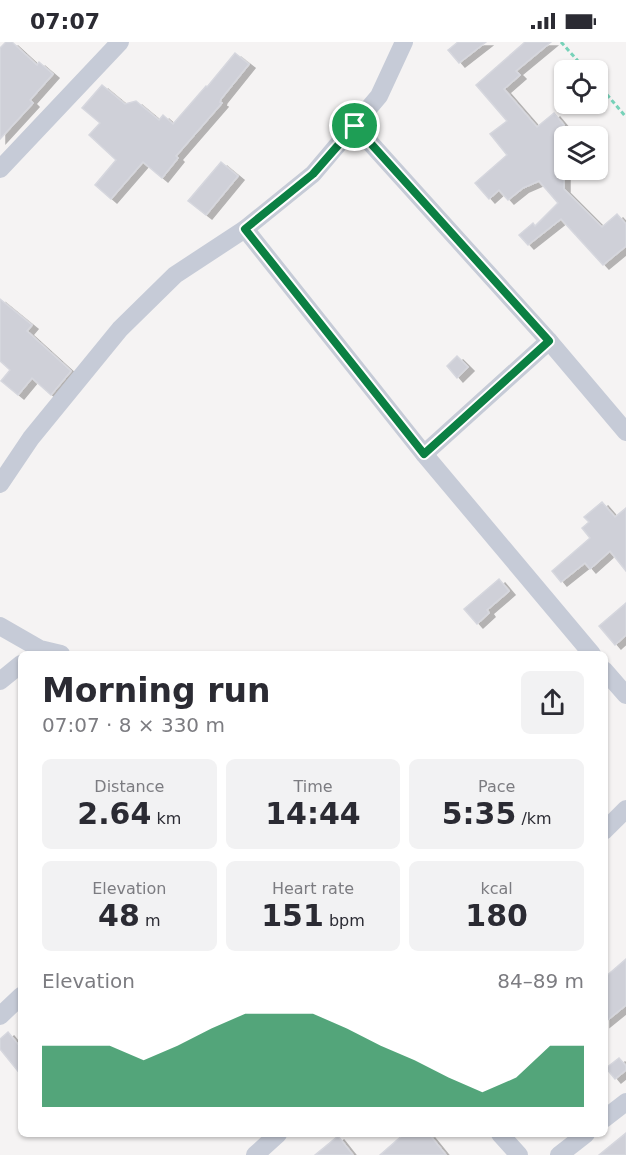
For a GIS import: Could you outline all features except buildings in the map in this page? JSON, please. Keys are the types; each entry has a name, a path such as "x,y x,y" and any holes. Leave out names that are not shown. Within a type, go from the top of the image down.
{"street":[{"path":"0,169 120,42"},
{"path":"0,484 30,438 120,329 175,275 245,229 313,174 379,96 404,42"},
{"path":"355,126 549,341 626,432"},
{"path":"245,229 424,454 588,651"},
{"path":"424,454 549,341"},
{"path":"0,626 36,651"},
{"path":"0,681 18,666"},
{"path":"608,675 626,695"},
{"path":"608,827 626,809"},
{"path":"0,1016 18,999"},
{"path":"608,1116 626,1102"},
{"path":"255,1155 275,1137"},
{"path":"503,1137 519,1155"},
{"path":"559,1155 582,1137"}],"path":[{"path":"561,42 577,60"},
{"path":"608,96 626,117"}],"route":[{"path":"355,126 549,341 424,454 245,229 313,174 355,126"}]}
